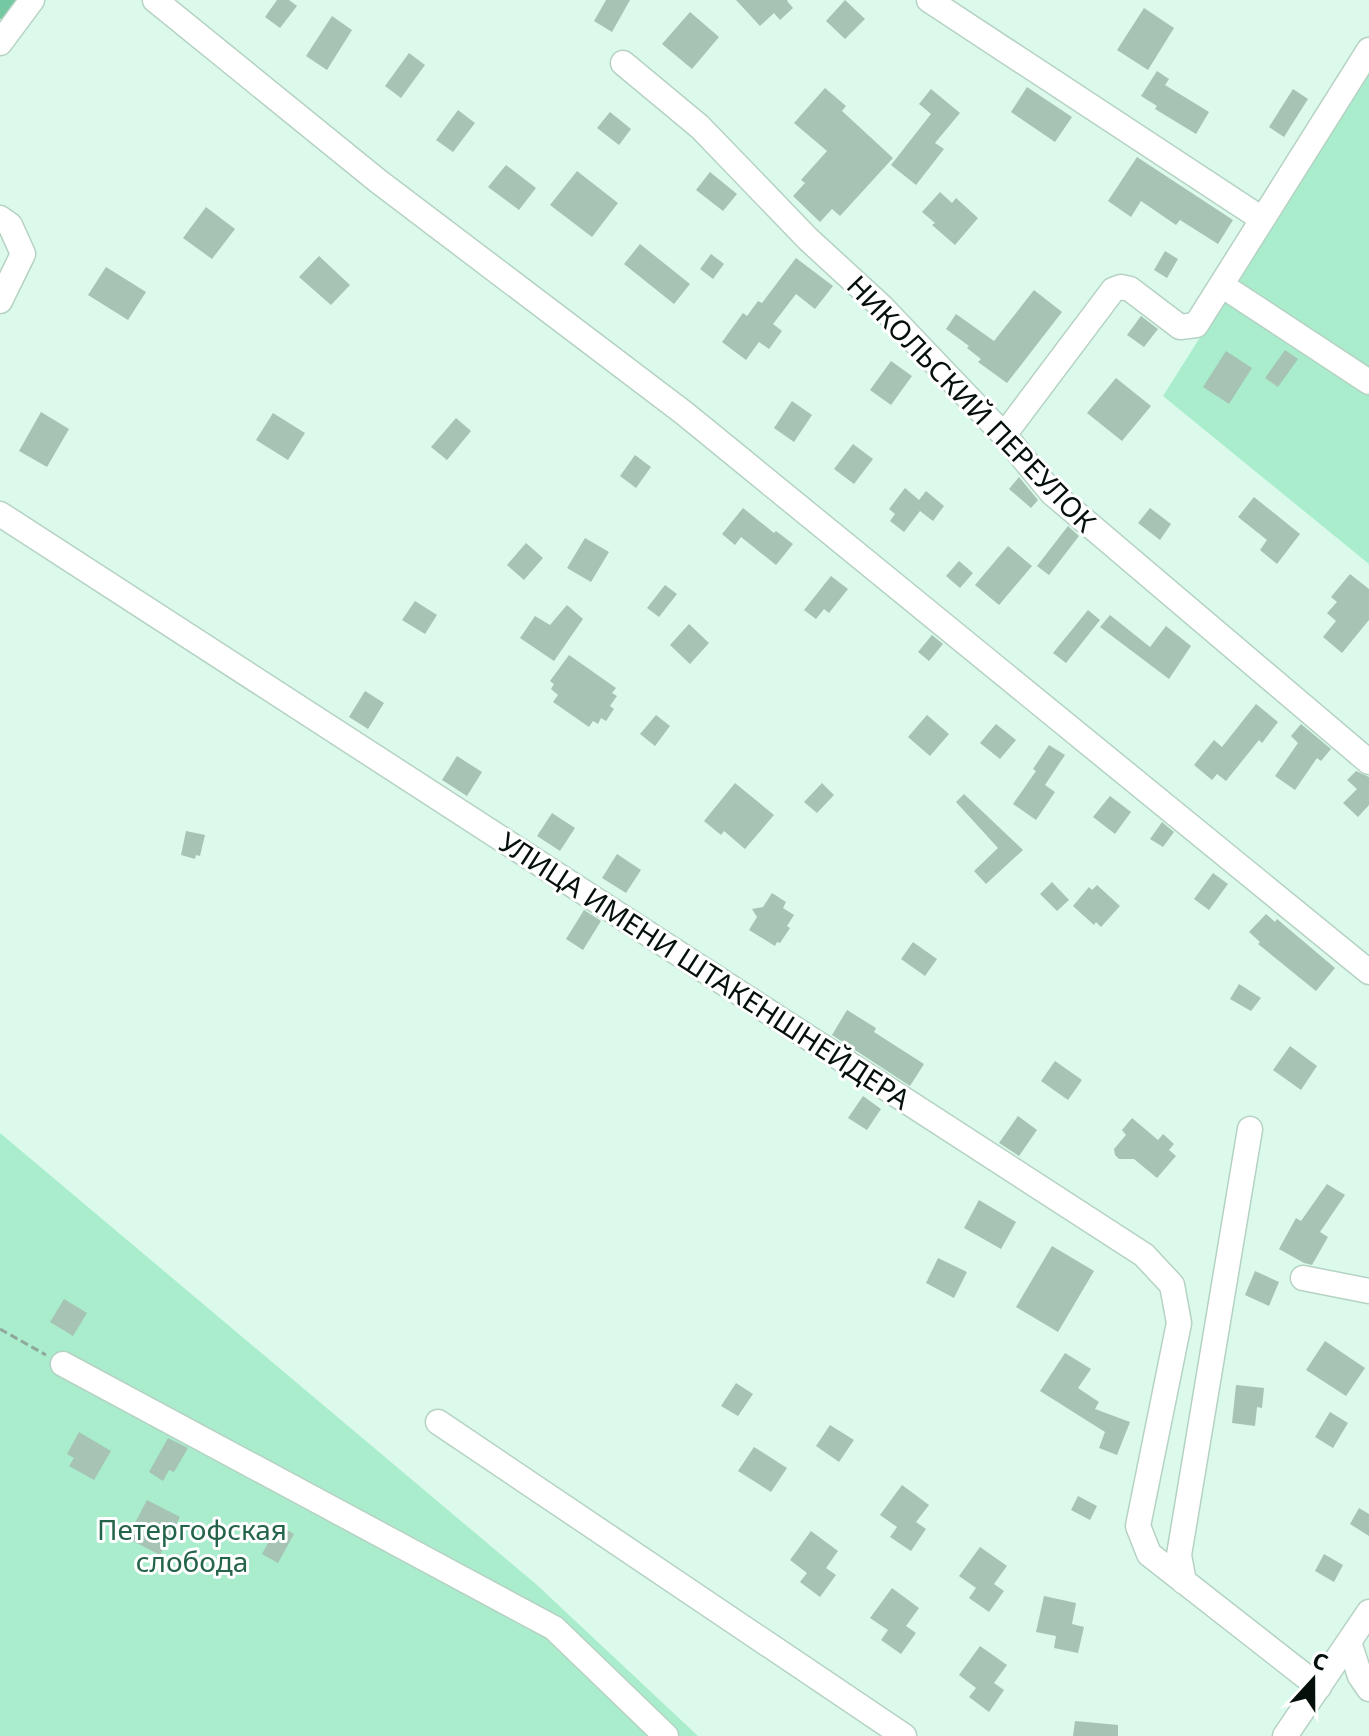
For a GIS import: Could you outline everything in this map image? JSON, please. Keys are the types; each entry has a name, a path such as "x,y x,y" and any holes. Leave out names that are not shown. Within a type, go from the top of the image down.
{"street":[{"path":"0,43 32,0"},
{"path":"155,0 378,181 684,413 1369,972"},
{"path":"929,0 1262,219"},
{"path":"1004,435 1113,290 1121,287 1130,289 1180,327 1196,325 1369,50"},
{"name":"НИКОЛЬСКИЙ ПЕРЕУЛОК","path":"623,63 700,127 808,239 882,307 1004,435 1052,493 1369,762"},
{"path":"0,218 10,225 23,254 0,301"},
{"path":"1223,286 1369,382"},
{"name":"УЛИЦА ИМЕНИ ШТАКЕНШНЕЙДЕРА","path":"0,514 1144,1255 1172,1285 1179,1323 1138,1526 1149,1554 1178,1576"},
{"path":"1250,1129 1178,1576 1319,1687"},
{"path":"1303,1278 1369,1291"},
{"path":"63,1364 554,1628 666,1736"},
{"path":"438,1422 904,1736"},
{"path":"1285,1736 1369,1612"},
{"path":"1349,1642 1360,1676 1369,1689"}],"path":[{"path":"0,1329 63,1364"}],"green space":[{"path":"1369,70 1369,564 1163,396"},
{"name":"Петергофская слобода","path":"0,1133 537,1585 698,1736 0,1736"}],"building":[{"path":"277,0 289,0 297,6 280,28 265,17"},
{"path":"606,0 630,0 612,32 594,21"},
{"path":"736,0 788,0 793,8 780,20 774,13 760,26"},
{"path":"845,0 865,19 845,39 826,21"},
{"path":"1144,8 1174,28 1148,70 1117,50"},
{"path":"690,12 719,37 692,69 662,44"},
{"path":"332,16 352,30 327,70 306,56"},
{"path":"409,53 425,65 401,98 385,86"},
{"path":"1157,71 1169,79 1165,85 1209,112 1196,134 1155,109 1157,106 1141,96"},
{"path":"1027,87 1072,117 1055,142 1011,112"},
{"path":"825,88 846,106 842,111 893,158 840,216 832,209 820,222 793,196 805,183 801,180 827,151 794,123"},
{"path":"931,89 960,113 935,143 944,149 916,185 891,165 931,114 919,104"},
{"path":"1293,89 1308,99 1284,137 1269,127"},
{"path":"458,110 475,123 453,152 436,140"},
{"path":"610,112 631,129 619,145 597,128"},
{"path":"1137,157 1233,220 1218,244 1180,220 1176,225 1141,201 1131,217 1108,201"},
{"path":"506,165 536,188 519,210 488,187"},
{"path":"577,171 618,203 592,237 550,205"},
{"path":"710,172 737,194 723,211 696,190"},
{"path":"940,192 952,203 956,198 978,218 955,245 922,212"},
{"path":"206,207 235,229 212,259 183,238"},
{"path":"640,244 690,284 674,304 624,264"},
{"path":"1165,251 1178,259 1167,278 1154,270"},
{"path":"711,254 724,264 713,279 700,269"},
{"path":"319,256 350,285 331,305 299,277"},
{"path":"796,258 833,286 815,309 796,294 773,324 782,331 769,349 759,342 746,360 722,342 743,313 747,316 758,301 762,303"},
{"path":"106,267 146,292 128,320 88,295"},
{"path":"1034,290 1062,312 1007,383 978,362 981,359 967,348 969,346 946,329 956,314 994,341"},
{"path":"1141,316 1158,329 1144,347 1127,335"},
{"path":"1285,350 1298,359 1278,387 1265,378"},
{"path":"1226,351 1252,368 1229,404 1203,387"},
{"path":"891,361 912,376 891,405 870,390"},
{"path":"1116,378 1151,406 1122,441 1087,413"},
{"path":"792,401 812,415 794,442 774,428"},
{"path":"41,412 69,429 47,467 19,451"},
{"path":"273,413 305,433 288,460 256,440"},
{"path":"456,418 471,431 447,460 431,447"},
{"path":"853,444 873,459 854,484 834,469"},
{"path":"635,455 651,467 636,488 620,476"},
{"path":"1019,477 1038,500 1031,508 1009,489"},
{"path":"905,488 919,500 926,491 944,506 933,521 920,511 904,532 890,521 895,514 889,509"},
{"path":"1254,497 1300,534 1277,564 1260,550 1267,540 1238,517"},
{"path":"743,508 793,544 776,565 741,537 735,545 722,534"},
{"path":"1150,508 1171,524 1160,540 1138,523"},
{"path":"1068,526 1079,536 1049,575 1037,566"},
{"path":"585,538 609,552 591,582 567,568"},
{"path":"526,543 543,558 524,580 507,565"},
{"path":"1008,546 1032,566 999,605 975,585"},
{"path":"959,561 973,573 960,588 946,576"},
{"path":"1350,574 1369,589 1369,620 1342,653 1323,637 1336,621 1327,613 1337,602 1331,597"},
{"path":"831,576 848,589 829,613 824,609 816,619 804,610"},
{"path":"665,585 677,594 659,617 647,608"},
{"path":"415,601 437,615 425,634 402,620"},
{"path":"567,605 583,619 554,661 520,638 535,616 550,625"},
{"path":"1088,610 1100,620 1066,663 1053,653"},
{"path":"1110,615 1150,647 1166,626 1191,646 1169,679 1100,627"},
{"path":"689,624 709,643 690,664 670,645"},
{"path":"932,635 943,644 929,661 918,652"},
{"path":"569,655 616,688 612,693 617,696 610,706 614,709 606,721 601,718 598,724 593,721 589,727 553,702 558,695 551,689 554,684 550,681"},
{"path":"365,691 384,703 368,729 349,717"},
{"path":"1256,704 1278,722 1226,781 1217,774 1212,780 1194,765 1214,740 1222,747"},
{"path":"656,715 670,726 655,746 640,734"},
{"path":"927,715 949,734 930,756 908,737"},
{"path":"996,724 1016,740 1000,759 980,743"},
{"path":"1301,724 1331,749 1321,761 1317,758 1295,790 1275,776 1298,743 1291,736"},
{"path":"1049,745 1065,755 1045,785 1055,792 1036,820 1013,804 1036,771 1033,769"},
{"path":"457,756 482,772 467,796 442,780"},
{"path":"1356,771 1369,777 1369,805 1358,817 1343,803 1357,789 1347,780"},
{"path":"735,783 774,815 745,849 724,831 721,835 704,821"},
{"path":"822,783 834,795 817,813 804,802"},
{"path":"964,794 1023,850 986,884 974,871 998,848 956,802"},
{"path":"1110,796 1131,812 1115,834 1093,817"},
{"path":"552,813 575,828 560,851 537,836"},
{"path":"1162,822 1174,832 1163,847 1150,839"},
{"path":"186,831 205,835 200,856 196,855 195,859 181,855"},
{"path":"617,854 641,870 626,893 602,878"},
{"path":"1213,873 1228,884 1209,910 1194,899"},
{"path":"1052,882 1069,900 1057,911 1040,894"},
{"path":"1097,885 1120,906 1101,927 1096,922 1094,925 1073,906 1089,887 1092,890"},
{"path":"772,893 786,902 783,908 794,915 787,926 790,928 775,946 749,930 757,917 752,909 763,907"},
{"path":"584,910 601,921 583,950 566,939"},
{"path":"1266,914 1275,922 1277,919 1335,968 1316,991 1258,944 1260,942 1249,932"},
{"path":"913,942 937,959 925,976 901,959"},
{"path":"1239,984 1261,998 1251,1011 1230,999"},
{"path":"847,1010 876,1028 874,1032 924,1064 910,1086 832,1035"},
{"path":"1290,1046 1317,1066 1301,1090 1273,1070"},
{"path":"1055,1061 1082,1080 1068,1100 1041,1081"},
{"path":"863,1096 881,1109 867,1130 848,1118"},
{"path":"1018,1116 1037,1130 1019,1156 999,1143"},
{"path":"1132,1118 1158,1140 1163,1134 1174,1144 1169,1150 1176,1156 1157,1178 1134,1159 1119,1159 1115,1155 1114,1149 1126,1135 1122,1130"},
{"path":"1327,1184 1345,1195 1320,1232 1328,1237 1312,1265 1279,1249 1296,1218 1301,1221"},
{"path":"979,1200 1016,1222 1001,1249 964,1228"},
{"path":"1052,1246 1094,1271 1058,1332 1016,1307"},
{"path":"938,1258 967,1272 954,1298 926,1283"},
{"path":"1255,1271 1279,1282 1269,1306 1245,1295"},
{"path":"64,1299 87,1313 73,1336 50,1322"},
{"path":"1325,1341 1365,1368 1346,1396 1306,1370"},
{"path":"1065,1353 1091,1369 1078,1388 1099,1402 1095,1409 1130,1422 1117,1455 1099,1448 1105,1432 1040,1391"},
{"path":"736,1383 753,1394 738,1416 721,1406"},
{"path":"1236,1385 1264,1388 1262,1408 1257,1407 1255,1426 1232,1423"},
{"path":"1330,1412 1348,1423 1333,1448 1315,1437"},
{"path":"830,1425 854,1440 839,1462 816,1446"},
{"path":"79,1432 111,1451 94,1480 69,1466 74,1458 67,1454"},
{"path":"168,1438 188,1448 174,1472 169,1470 163,1481 149,1472"},
{"path":"754,1447 787,1468 771,1492 738,1471"},
{"path":"902,1485 929,1505 916,1522 926,1529 911,1551 890,1537 897,1527 880,1515"},
{"path":"1078,1496 1097,1506 1090,1520 1071,1510"},
{"path":"147,1500 180,1517 160,1555 127,1538"},
{"path":"1359,1508 1369,1514 1369,1536 1350,1524"},
{"path":"278,1525 294,1534 278,1563 262,1554"},
{"path":"811,1531 838,1551 826,1568 836,1575 820,1597 800,1582 807,1573 790,1560"},
{"path":"980,1547 1007,1566 994,1584 1004,1591 989,1612 969,1598 976,1588 959,1576"},
{"path":"1324,1554 1343,1565 1334,1582 1315,1571"},
{"path":"892,1588 919,1608 906,1626 916,1633 901,1654 881,1640 888,1630 870,1618"},
{"path":"1044,1596 1076,1603 1072,1624 1084,1627 1078,1653 1054,1648 1056,1636 1036,1632"},
{"path":"980,1646 1007,1665 994,1683 1004,1690 989,1712 969,1697 976,1688 959,1675"},
{"path":"1075,1721 1118,1725 1118,1736 1073,1736"}],"waterway":[{"path":"0,9 6,0"}]}
